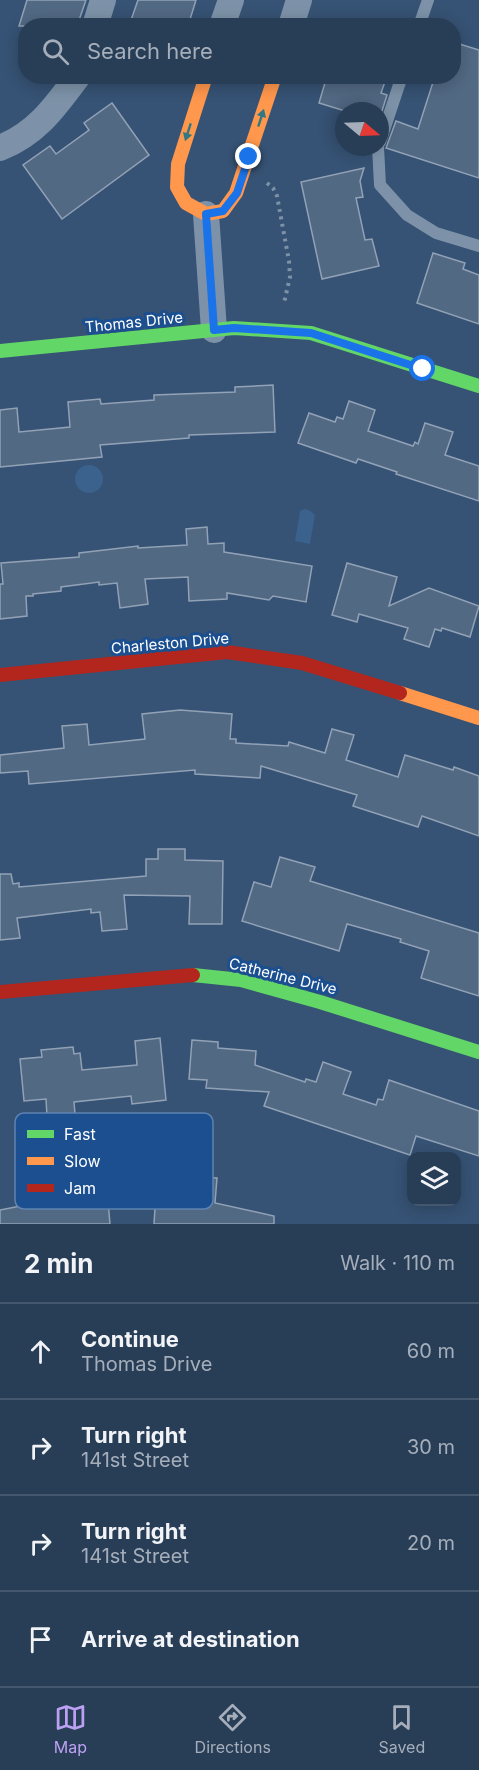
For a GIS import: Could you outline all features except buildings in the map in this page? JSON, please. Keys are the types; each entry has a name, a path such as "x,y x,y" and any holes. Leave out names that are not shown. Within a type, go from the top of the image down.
{"street":[{"path":"98,18 104,0"},
{"path":"225,18 231,0"},
{"path":"293,18 299,0"},
{"path":"0,148 13,143 48,117 72,84"},
{"path":"203,84 178,164 177,187 186,203 206,214 223,211 237,193 272,84"},
{"path":"206,214 214,330"},
{"name":"Thomas Drive","path":"0,351 234,328 311,333 479,386"},
{"name":"Charleston Drive","path":"0,675 226,652 302,663 479,718"},
{"name":"Catherine Drive","path":"0,992 189,975 241,980 320,1002 479,1052"}],"lane":[{"path":"422,18 428,0"},
{"path":"389,115 399,84"},
{"path":"378,156 380,185 407,215 435,233 479,246"}],"path":[{"path":"265,182 273,188 277,196 289,261 290,276 284,303"}],"water":[{"path":"89,465 99,469 103,479 99,489 89,493 79,489 75,479 79,469"},
{"path":"304,509 315,515 310,544 295,541 300,511"}],"traffic: fast":[{"path":"0,351 234,328 311,333 479,386"},
{"path":"193,975 241,980 320,1002 479,1052"}],"traffic: slow":[{"path":"203,84 178,164 177,187 186,203 206,214 223,211 236,193 272,84"},
{"path":"400,693 479,718"}],"traffic: jam":[{"path":"0,675 227,652 302,663 400,693"},
{"path":"0,992 193,975"}],"route":[{"path":"249,157 237,193 223,211 206,214 214,330 234,328 311,333 423,369"}]}
